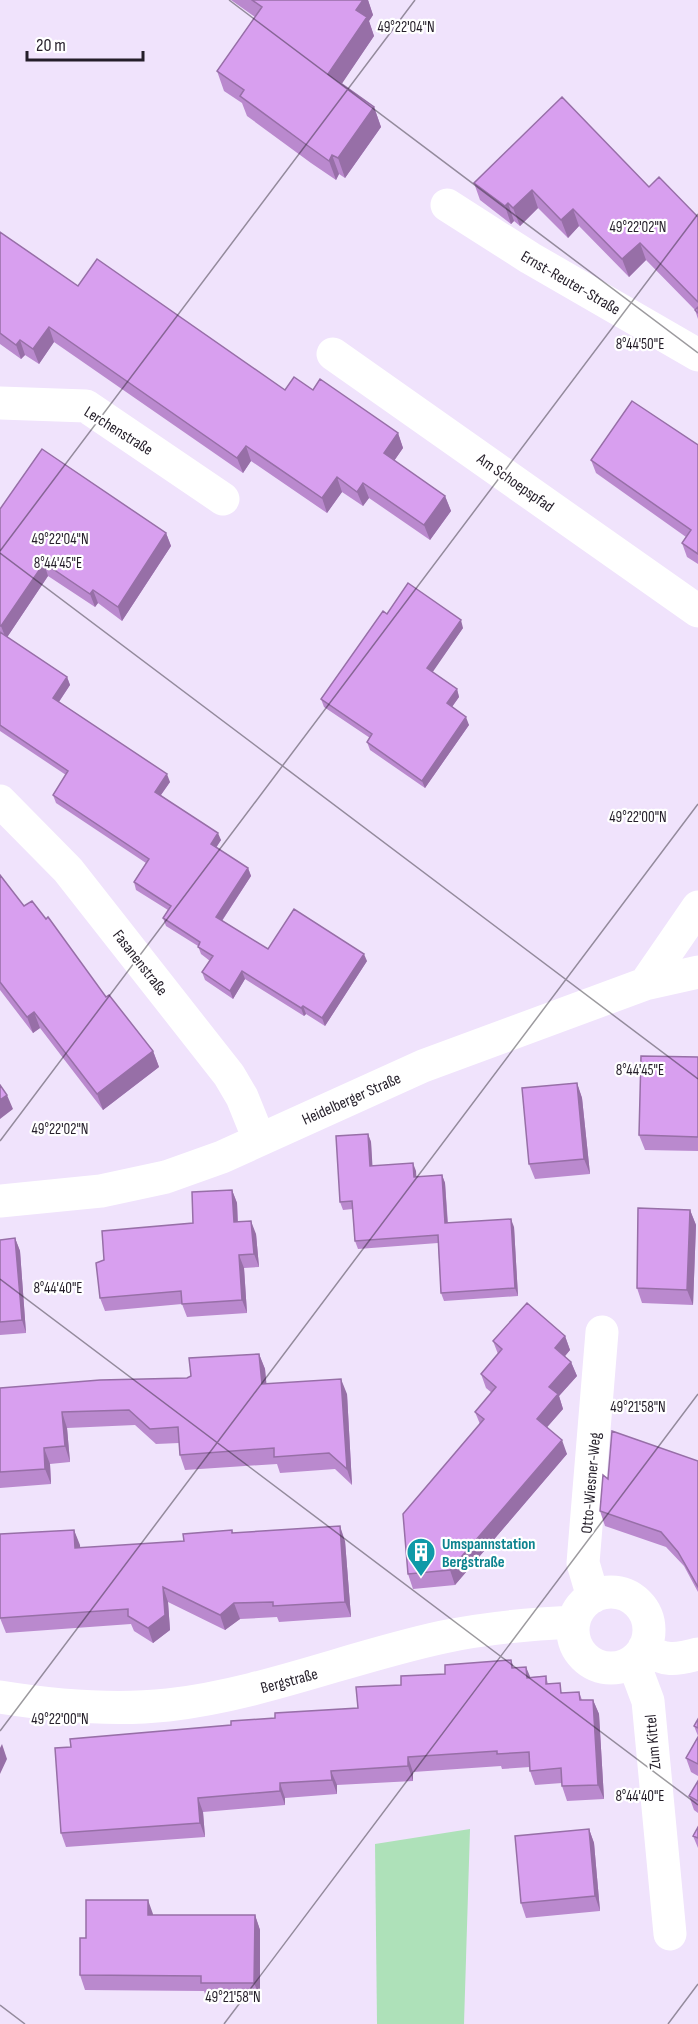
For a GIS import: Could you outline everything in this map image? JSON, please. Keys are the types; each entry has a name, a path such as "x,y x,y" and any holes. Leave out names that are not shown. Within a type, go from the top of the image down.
{"street":[{"name":"Ernst-Reuter-Straße","path":"447,205 530,258 698,355"},
{"name":"Am Schoepspfad","path":"333,354 698,611"},
{"name":"Lerchenstraße","path":"0,403 86,406 223,500"},
{"name":"Fasanenstraße","path":"0,801 68,870 229,1075 242,1097 259,1139"},
{"path":"645,984 698,907"},
{"name":"Heidelberger Straße","path":"0,1201 119,1189 194,1168 423,1066 645,984 698,972"},
{"name":"Otto-Wiesner-Weg","path":"584,1610 583,1563 602,1332"},
{"path":"615,1592 628,1596 639,1605 648,1620 649,1634 639,1655 619,1667 608,1668 596,1665 585,1658 576,1645 584,1610 601,1593 615,1592"},
{"name":"Bergstraße","path":"0,1697 89,1708 166,1705 257,1689 443,1637 528,1625 584,1610"},
{"path":"639,1655 669,1660 698,1654"},
{"name":"Zum Kittel","path":"639,1655 648,1701 670,1934"}],"green space":[{"path":"470,1829 464,2024 377,2024 375,1844"}],"building":[{"path":"252,0 363,0 356,10 367,17 328,74 374,107 338,158 332,155 329,161 240,96 244,90 217,71 262,7"},
{"path":"562,97 649,187 659,177 698,217 698,302 640,243 622,259 573,209 561,220 532,190 513,208 508,203 505,206 474,183"},
{"path":"0,232 78,286 97,259 285,390 294,377 313,390 320,379 398,433 384,453 445,496 424,525 363,483 357,492 337,477 322,498 246,446 237,458 49,327 33,349 20,340 16,345 0,333"},
{"path":"632,401 698,445 698,554 682,543 691,530 591,460"},
{"path":"42,449 166,533 118,607 93,590 90,594 44,563 0,626 0,509"},
{"path":"408,583 461,620 427,668 457,689 447,703 466,717 422,781 367,742 372,734 321,699 383,611 387,614"},
{"path":"0,632 67,677 53,698 167,774 155,792 218,833 211,844 248,868 216,917 268,949 294,909 364,954 322,1018 303,1006 301,1008 242,971 230,991 202,972 213,956 198,947 200,942 163,918 171,906 134,882 149,859 53,795 68,771 0,725"},
{"path":"0,875 24,906 32,901 46,919 48,917 106,997 109,995 153,1051 97,1094 34,1012 27,1017 0,982"},
{"path":"641,1056 698,1057 698,1137 639,1135"},
{"path":"577,1083 584,1159 529,1164 522,1088"},
{"path":"0,1085 7,1095 0,1100"},
{"path":"368,1134 370,1166 413,1163 414,1177 442,1175 445,1223 511,1219 515,1288 441,1293 438,1235 355,1241 352,1201 340,1202 336,1136"},
{"path":"232,1190 234,1222 251,1221 254,1254 239,1255 242,1300 182,1304 181,1291 100,1298 96,1263 104,1260 102,1231 193,1223 192,1192"},
{"path":"638,1208 690,1210 687,1290 637,1288"},
{"path":"15,1238 22,1320 0,1322 0,1240"},
{"path":"527,1303 565,1336 555,1348 571,1362 549,1387 558,1394 537,1419 562,1440 450,1570 408,1574 403,1514 484,1419 475,1412 496,1387 481,1374 502,1349 493,1341"},
{"path":"259,1354 262,1384 341,1379 347,1469 329,1453 274,1457 274,1448 180,1455 178,1427 150,1429 129,1410 62,1412 65,1446 44,1448 45,1469 0,1472 0,1388 100,1380 187,1378 191,1376 189,1358"},
{"path":"612,1431 698,1461 698,1587 678,1552 661,1532 600,1511 603,1475 608,1479"},
{"path":"340,1526 345,1602 273,1606 273,1602 234,1603 220,1615 163,1587 165,1615 148,1628 128,1616 128,1609 0,1618 0,1534 74,1530 75,1548 184,1541 183,1534"},
{"path":"511,1660 512,1668 526,1667 527,1678 546,1676 546,1684 560,1683 561,1693 579,1692 580,1700 593,1700 598,1785 562,1786 561,1768 530,1771 529,1752 497,1754 497,1751 408,1757 408,1766 331,1771 332,1780 280,1783 280,1791 198,1798 200,1823 61,1833 55,1748 71,1747 70,1739 231,1725 231,1721 275,1718 275,1713 358,1708 356,1687 401,1685 401,1676 445,1674 445,1665"},
{"path":"698,1737 698,1764 686,1758"},
{"path":"698,1781 698,1801 689,1796"},
{"path":"698,1827 698,1838 693,1836"},
{"path":"589,1829 595,1896 521,1903 515,1836"},
{"path":"86,1900 148,1900 148,1915 255,1915 254,1983 201,1983 201,1976 80,1975 80,1938 86,1938"}],"place":[{"name":"Umspannstation Bergstraße","path":"421,1578"}]}
